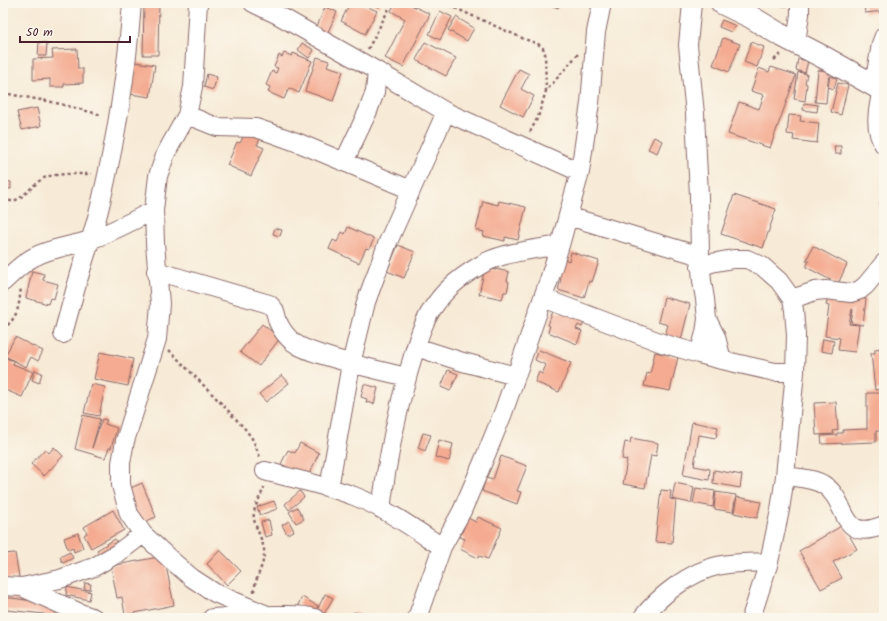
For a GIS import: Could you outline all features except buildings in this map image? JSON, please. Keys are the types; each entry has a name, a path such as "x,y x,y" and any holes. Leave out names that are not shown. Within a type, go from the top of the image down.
{"street":[{"path":"64,334 70,308 100,207 107,174 118,118 130,32 132,3"},
{"path":"198,3 193,87 187,115 166,153 158,176 154,210 156,271 160,304 157,339 125,441 121,463 121,485 129,514 143,534 192,578 215,593 261,612"},
{"path":"254,3 362,62 446,112 580,172"},
{"path":"417,618 442,547 465,504 516,376 560,245 580,172 590,103 596,32 602,3"},
{"path":"692,3 688,45 695,114 699,196 700,261 707,319 699,354"},
{"path":"722,3 751,17 880,88"},
{"path":"796,43 800,3"},
{"path":"884,36 881,44 880,88 877,116 878,130 884,145"},
{"path":"344,162 368,111 375,92 377,71"},
{"path":"329,488 351,364 366,302 388,242 446,112"},
{"path":"187,115 217,127 256,128 411,190"},
{"path":"3,282 22,264 35,256 91,239 121,227 154,210"},
{"path":"568,216 700,261 711,263 733,258 747,258 762,266 780,281 792,299 796,335 795,372 785,476 769,562 751,618"},
{"path":"381,509 384,477 395,423 407,377 424,322 436,302 451,286 487,262 503,256 560,245"},
{"path":"792,299 815,291 826,290 851,293 860,290 884,263"},
{"path":"156,271 269,304 274,308 277,314 278,322 282,329 293,342 308,351 351,364 407,377"},
{"path":"543,298 662,343 699,354 776,372 795,372"},
{"path":"707,319 716,338 722,360"},
{"path":"416,347 463,362 516,376"},
{"path":"265,471 354,496 381,509 442,547"},
{"path":"785,476 810,480 824,485 833,493 846,519 852,527 861,530 872,529 884,525"},
{"path":"3,586 22,587 60,579 94,567 118,553 143,534"},
{"path":"642,618 664,596 686,579 702,570 718,566 769,562"},
{"path":"22,587 94,618"},
{"path":"212,618 261,612 306,615 315,618"}],"path":[{"path":"362,62 392,3"},
{"path":"444,3 538,44 543,48 545,53 546,92 538,117 522,146"},
{"path":"546,92 579,53"},
{"path":"3,93 52,102 91,113 118,118"},
{"path":"3,200 12,201 46,177 69,174 107,174"},
{"path":"3,329 18,312 22,264"},
{"path":"157,339 246,430 253,440 265,471 265,482 262,494 254,512 254,519 264,554 255,582 254,600 261,612"}]}
